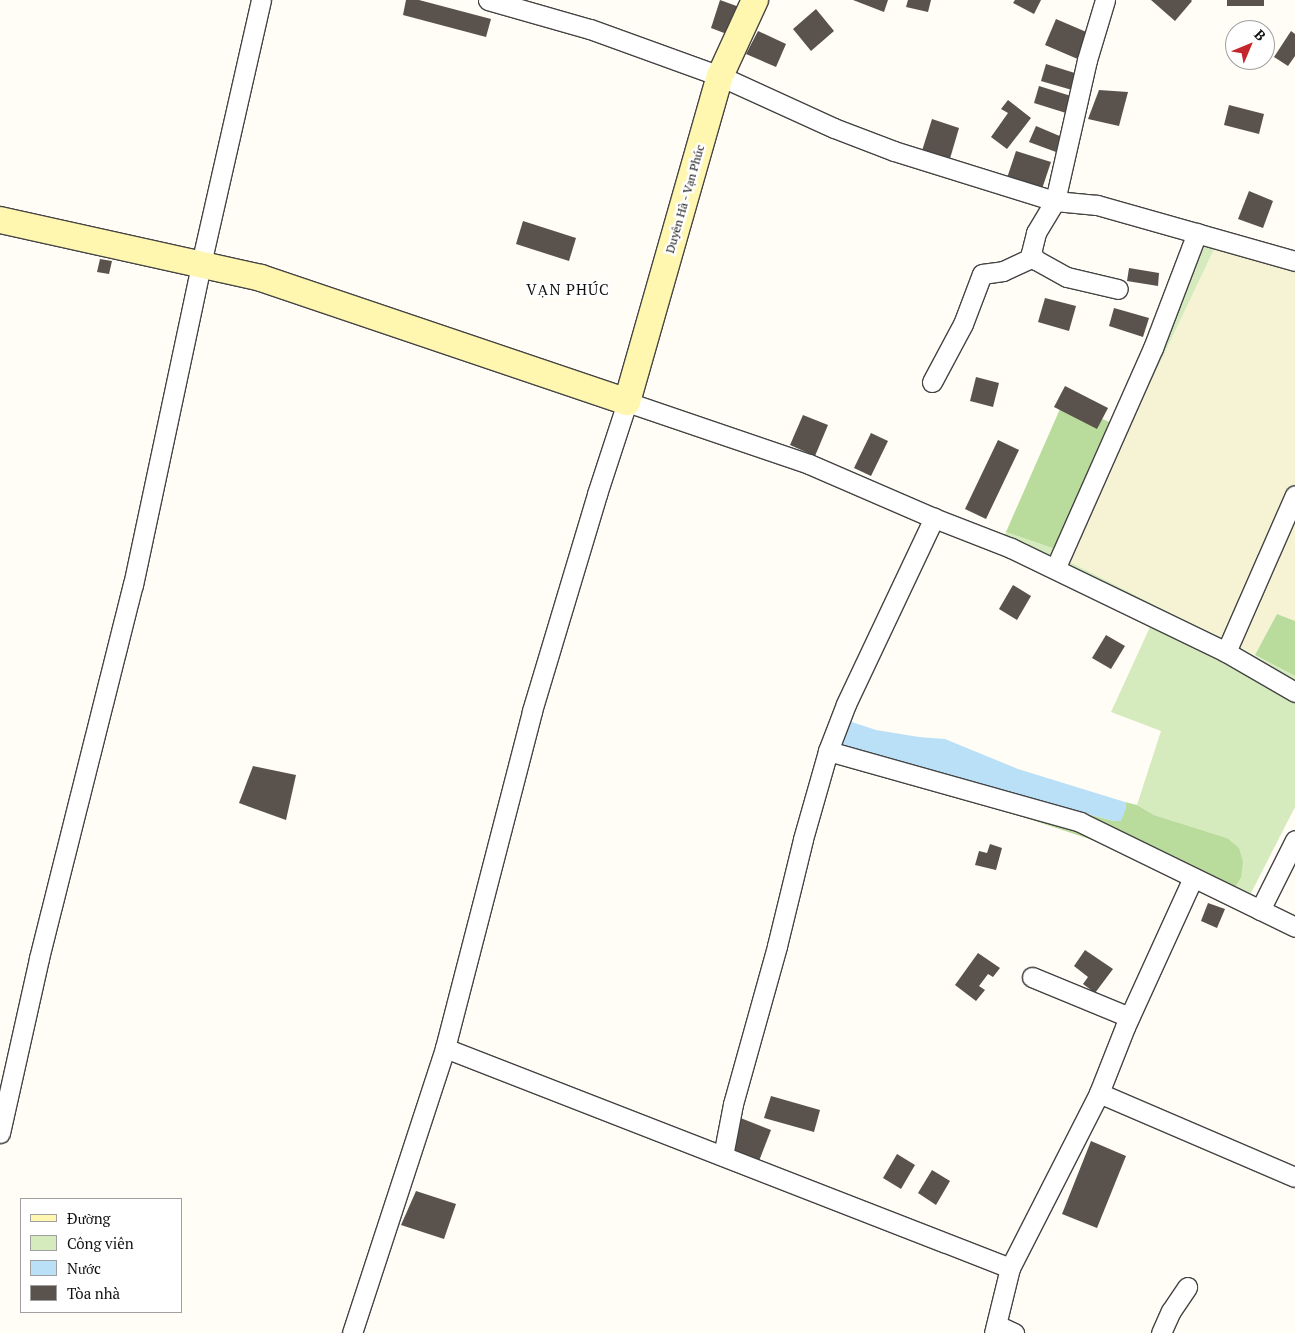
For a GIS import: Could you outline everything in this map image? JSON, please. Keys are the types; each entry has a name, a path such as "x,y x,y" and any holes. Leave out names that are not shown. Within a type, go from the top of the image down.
{"street":[{"path":"0,1133 39,958 132,585 201,264 262,0"},
{"path":"488,0 590,29 720,76 834,128 894,151 1055,201 1097,205 1295,261"},
{"name":"Duyên Hà - Vạn Phúc","path":"627,402 720,76 755,0"},
{"path":"1105,0 1087,60 1055,201 1036,233 1031,250 1033,257 1067,277 1118,289"},
{"path":"0,220 261,278 809,464 934,518 1011,548 1226,652 1295,692"},
{"path":"1055,569 1154,348 1197,233"},
{"path":"932,382 963,324 982,274 1003,271 1033,257"},
{"path":"352,1333 445,1048 532,711 596,494 627,402"},
{"path":"1226,652 1295,495"},
{"path":"723,1156 733,1104 828,751 846,704 934,518"},
{"path":"828,751 1080,822 1295,927"},
{"path":"1260,910 1295,840"},
{"path":"1002,1330 1010,1268 1099,1093 1129,1018 1193,878"},
{"path":"1032,977 1129,1018"},
{"path":"445,1048 1010,1268"},
{"path":"1099,1093 1295,1177"},
{"path":"1161,1333 1170,1311 1187,1286"}],"shaded area":[{"path":"1218,241 1295,265 1295,621 1277,614 1255,655 1066,560"}],"green space":[{"path":"1203,236 1218,241 1066,560 1295,676 1295,807 1251,893 1235,887 1241,878 1227,838 1154,815 1137,805 1161,731 1111,712 1150,627 997,552 1006,532 1058,550"},
{"path":"1063,402 1114,424 1058,550 1006,532"},
{"path":"1277,614 1295,621 1295,676 1255,655"},
{"path":"838,743 1017,802 1065,808 1114,821 1126,808 1125,802 1137,805 1154,815 1227,838 1239,848 1243,862 1241,878 1235,887 829,753"}],"water":[{"path":"849,721 876,730 945,739 1018,769 1125,802 1126,808 1121,821 1114,821 1065,808 1017,802 838,743"}],"building":[{"path":"406,0 419,0 491,19 486,37 403,15"},
{"path":"720,0 742,8 732,36 711,28"},
{"path":"853,0 888,0 884,12"},
{"path":"908,0 931,0 928,12 906,7"},
{"path":"1015,0 1041,0 1034,14 1013,3"},
{"path":"1151,0 1191,0 1192,1 1175,21"},
{"path":"1227,0 1264,0 1264,6 1227,6"},
{"path":"816,9 834,31 811,51 793,29"},
{"path":"1056,19 1091,34 1080,60 1045,45"},
{"path":"758,31 786,44 776,67 746,54"},
{"path":"1291,31 1295,34 1295,56 1288,66 1275,58"},
{"path":"1046,64 1078,74 1072,90 1041,81"},
{"path":"1039,86 1071,96 1066,113 1034,103"},
{"path":"1099,90 1128,92 1119,126 1088,119"},
{"path":"1008,100 1031,118 1007,149 991,137 1008,113 1001,109"},
{"path":"1229,105 1264,114 1259,134 1224,125"},
{"path":"932,119 959,128 949,162 921,154"},
{"path":"1036,126 1062,137 1056,152 1029,142"},
{"path":"1016,151 1051,162 1041,192 1006,181"},
{"path":"1249,191 1273,201 1263,228 1238,219"},
{"path":"523,221 576,238 569,261 516,244"},
{"path":"100,259 112,261 109,274 97,272"},
{"path":"1129,268 1159,273 1158,286 1127,281"},
{"path":"1045,298 1076,306 1069,331 1038,322"},
{"path":"1114,308 1149,318 1143,337 1109,326"},
{"path":"976,377 999,383 993,407 970,401"},
{"path":"1065,386 1108,408 1097,429 1054,407"},
{"path":"803,415 828,425 815,456 790,445"},
{"path":"871,433 888,441 871,476 854,468"},
{"path":"998,440 1019,450 986,519 965,509"},
{"path":"1013,585 1031,596 1017,620 999,609"},
{"path":"1106,635 1125,646 1111,669 1092,658"},
{"path":"253,766 296,775 286,820 239,803"},
{"path":"990,844 1002,848 996,870 975,865 979,851 987,853"},
{"path":"1208,903 1225,909 1217,928 1201,921"},
{"path":"1085,950 1113,969 1095,993 1083,984 1088,977 1074,966"},
{"path":"978,953 1000,968 993,977 988,974 979,986 985,990 976,1001 955,985"},
{"path":"771,1096 820,1110 814,1132 764,1118"},
{"path":"738,1117 771,1130 759,1161 726,1149"},
{"path":"1091,1141 1126,1156 1097,1228 1062,1214"},
{"path":"897,1154 915,1165 901,1189 883,1178"},
{"path":"932,1170 950,1181 936,1205 918,1193"},
{"path":"416,1191 456,1204 444,1239 401,1225"}],"district":[{"name":"VẠN PHÚC","path":"568,290"}]}
